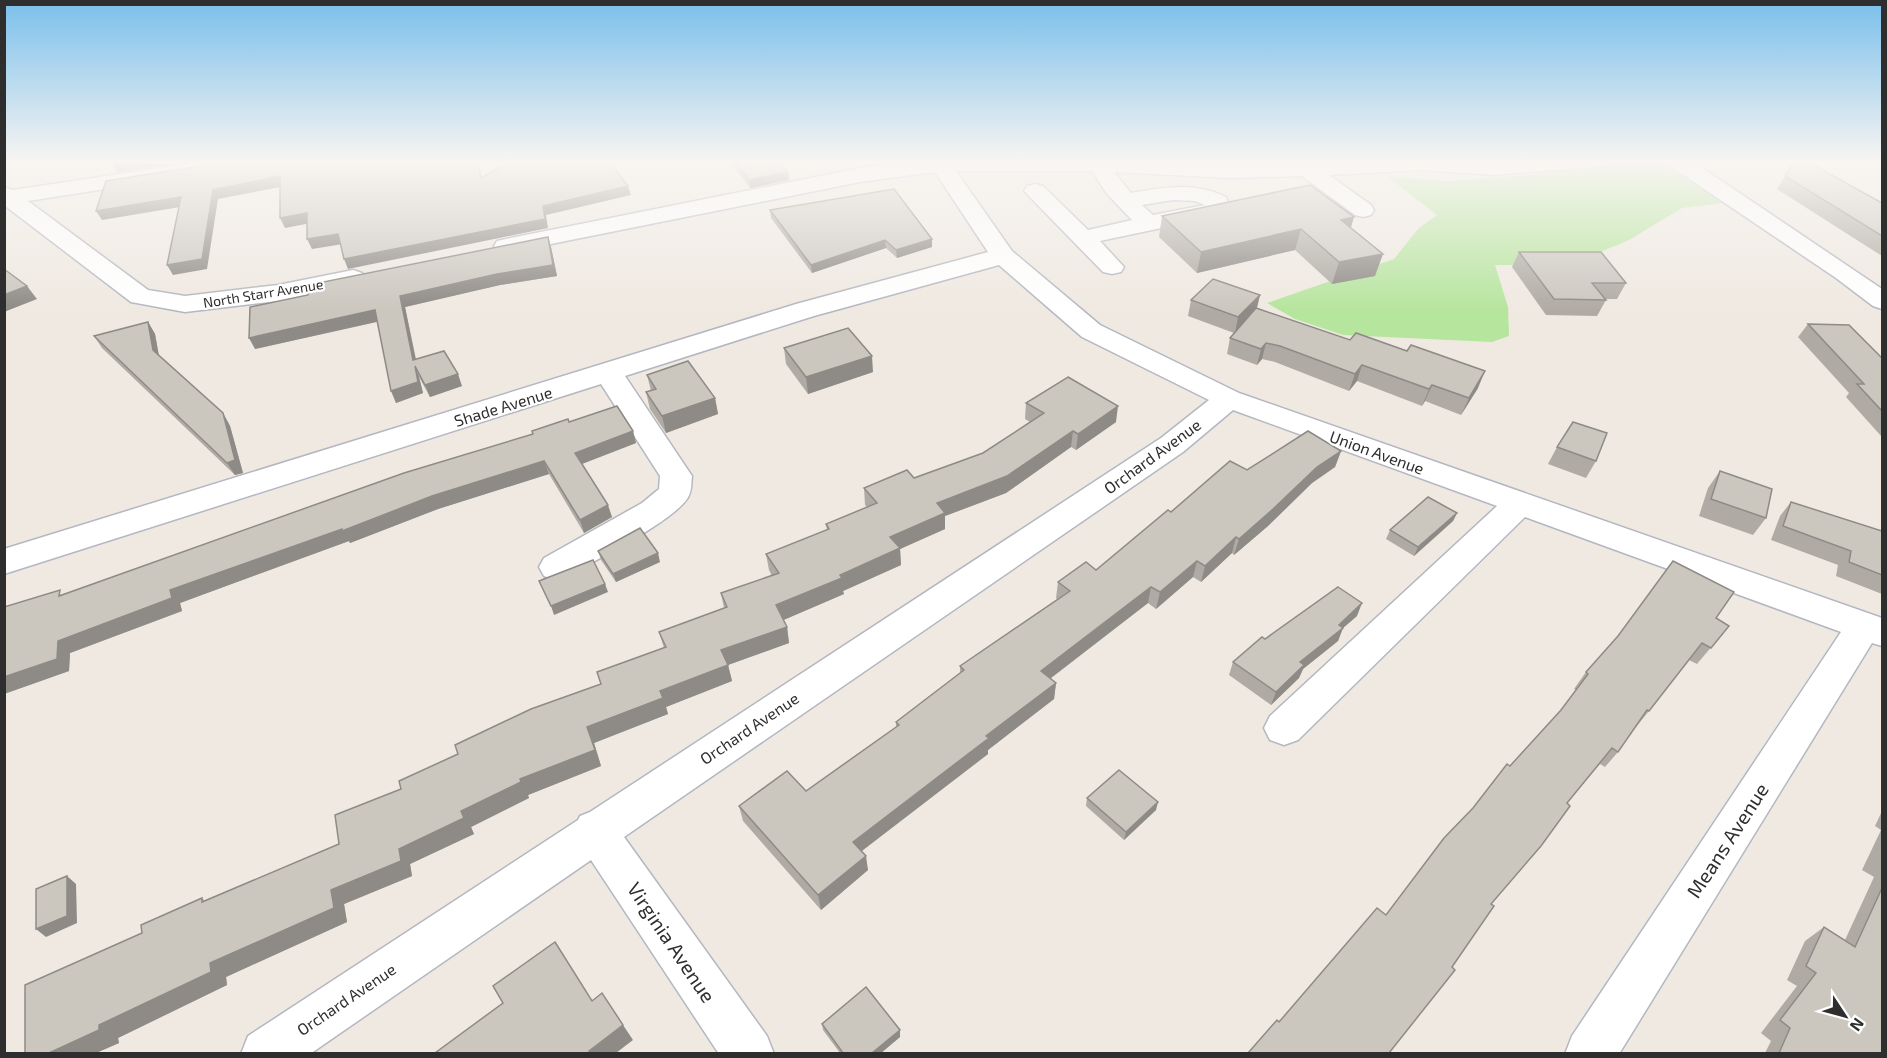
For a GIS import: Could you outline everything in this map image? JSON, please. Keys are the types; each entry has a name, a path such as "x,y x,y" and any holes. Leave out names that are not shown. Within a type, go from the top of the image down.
{"street":[{"name":"North Starr Avenue","path":"30,212 140,297 185,304 278,293 370,274"},
{"path":"484,251 675,212"},
{"name":"Union Avenue","path":"973,212 1003,256 1091,331 1229,399 1874,629"},
{"path":"1057,212 1112,267"},
{"path":"1138,212 1149,223"},
{"path":"1083,238 1203,212"},
{"path":"1754,212 1882,301"},
{"name":"Shade Avenue","path":"4,562 816,307 1003,256"},
{"path":"556,567 653,511 675,493 676,476 608,372"},
{"name":"Orchard Avenue","path":"266,1053 595,830 1172,445 1229,399"},
{"path":"1284,728 1520,503"},
{"name":"Means Avenue","path":"1590,1053 1874,629"},
{"name":"Virginia Avenue","path":"595,830 749,1053"}],"green space":[{"path":"1434,212 1675,212 1629,240 1569,265 1495,265 1508,307 1509,336 1492,342 1343,335 1295,319 1267,303 1394,259 1419,228 1437,215"}],"building":[{"path":"178,212 209,212 202,259 167,265"},
{"path":"280,212 544,212 545,219 344,259 338,234 307,239 307,213 280,218"},
{"path":"772,212 912,212 932,239 896,250 885,240 811,265"},
{"path":"1179,212 1348,212 1354,217 1341,220 1383,254 1339,262 1301,229 1201,252 1162,216"},
{"path":"1844,212 1882,212 1882,236"},
{"path":"548,237 553,265 497,274 400,296 413,360 444,351 458,374 425,385 415,366 418,382 391,391 375,310 249,338 250,307 308,295 308,285"},
{"path":"1519,252 1601,252 1626,283 1592,283 1606,300 1554,299"},
{"path":"4,269 27,286 4,295"},
{"path":"1213,279 1260,295 1238,317 1191,300"},
{"path":"1256,308 1350,340 1356,333 1407,351 1411,345 1485,371 1469,398 1432,385 1429,389 1362,365 1355,374 1280,346 1266,343 1261,349 1230,338"},
{"path":"148,322 153,350 223,413 235,460 227,463 94,336"},
{"path":"1808,324 1849,325 1882,358 1882,411 1857,384 1864,384"},
{"path":"848,328 872,356 806,377 784,348"},
{"path":"688,361 715,398 662,416 646,392 656,389 647,375"},
{"path":"1068,377 1118,406 1078,434 1073,431 1007,476 937,503 945,513 890,537 900,548 840,575 842,578 776,605 787,627 721,650 728,665 660,691 663,698 587,727 595,750 520,779 521,782 461,811 464,818 399,849 401,861 331,890 334,908 210,963 211,972 99,1025 99,1030 49,1053 25,1053 25,985 142,933 141,925 202,898 202,902 339,844 335,815 401,789 399,781 458,754 455,745 531,709 601,684 597,672 666,647 659,632 727,607 721,593 779,573 766,554 829,529 826,524 877,503 864,488 907,470 914,478 983,453 1044,413 1026,403"},
{"path":"617,406 633,431 575,453 608,505 580,520 544,461 432,496 342,531 342,529 170,590 172,598 58,641 57,659 4,677 4,607 60,590 59,596 404,473 533,434 532,431 568,419 569,422"},
{"path":"1573,422 1607,433 1596,461 1557,447"},
{"path":"1308,431 1341,451 1317,467 1273,509 1239,539 1236,537 1205,566 1197,561 1160,592 1151,587 1041,671 1056,683 986,736 989,738 853,842 866,856 818,895 739,806 787,771 806,791 899,725 896,722 964,670 960,666 1070,591 1058,582 1086,562 1096,570 1168,510 1171,512 1230,461 1247,470"},
{"path":"1720,471 1772,489 1766,518 1711,499"},
{"path":"1428,497 1457,513 1418,547 1390,530"},
{"path":"1791,502 1882,531 1882,575 1849,562 1851,551 1783,526"},
{"path":"640,528 658,553 613,574 598,551"},
{"path":"593,560 605,584 551,606 539,581"},
{"path":"1673,561 1734,592 1716,618 1729,626 1711,648 1702,643 1649,711 1647,710 1618,752 1612,748 1567,803 1570,806 1541,846 1491,904 1494,906 1452,967 1455,970 1389,1053 1248,1053 1277,1020 1279,1022 1377,908 1386,915 1444,838 1473,808 1507,764 1510,766 1561,710 1588,674 1586,672 1618,636"},
{"path":"1338,587 1362,603 1339,625 1343,628 1300,662 1304,665 1276,692 1233,662 1262,637 1265,639"},
{"path":"1119,770 1158,802 1126,832 1087,798"},
{"path":"67,876 67,916 36,929 36,889"},
{"path":"1882,888 1882,1053 1779,1053 1790,1028 1780,1020 1816,973 1806,966 1824,927 1855,947"},
{"path":"555,942 592,1001 602,993 623,1025 589,1051 591,1053 435,1053 503,1003 493,986"},
{"path":"866,987 900,1030 872,1053 843,1053 822,1024"}]}
